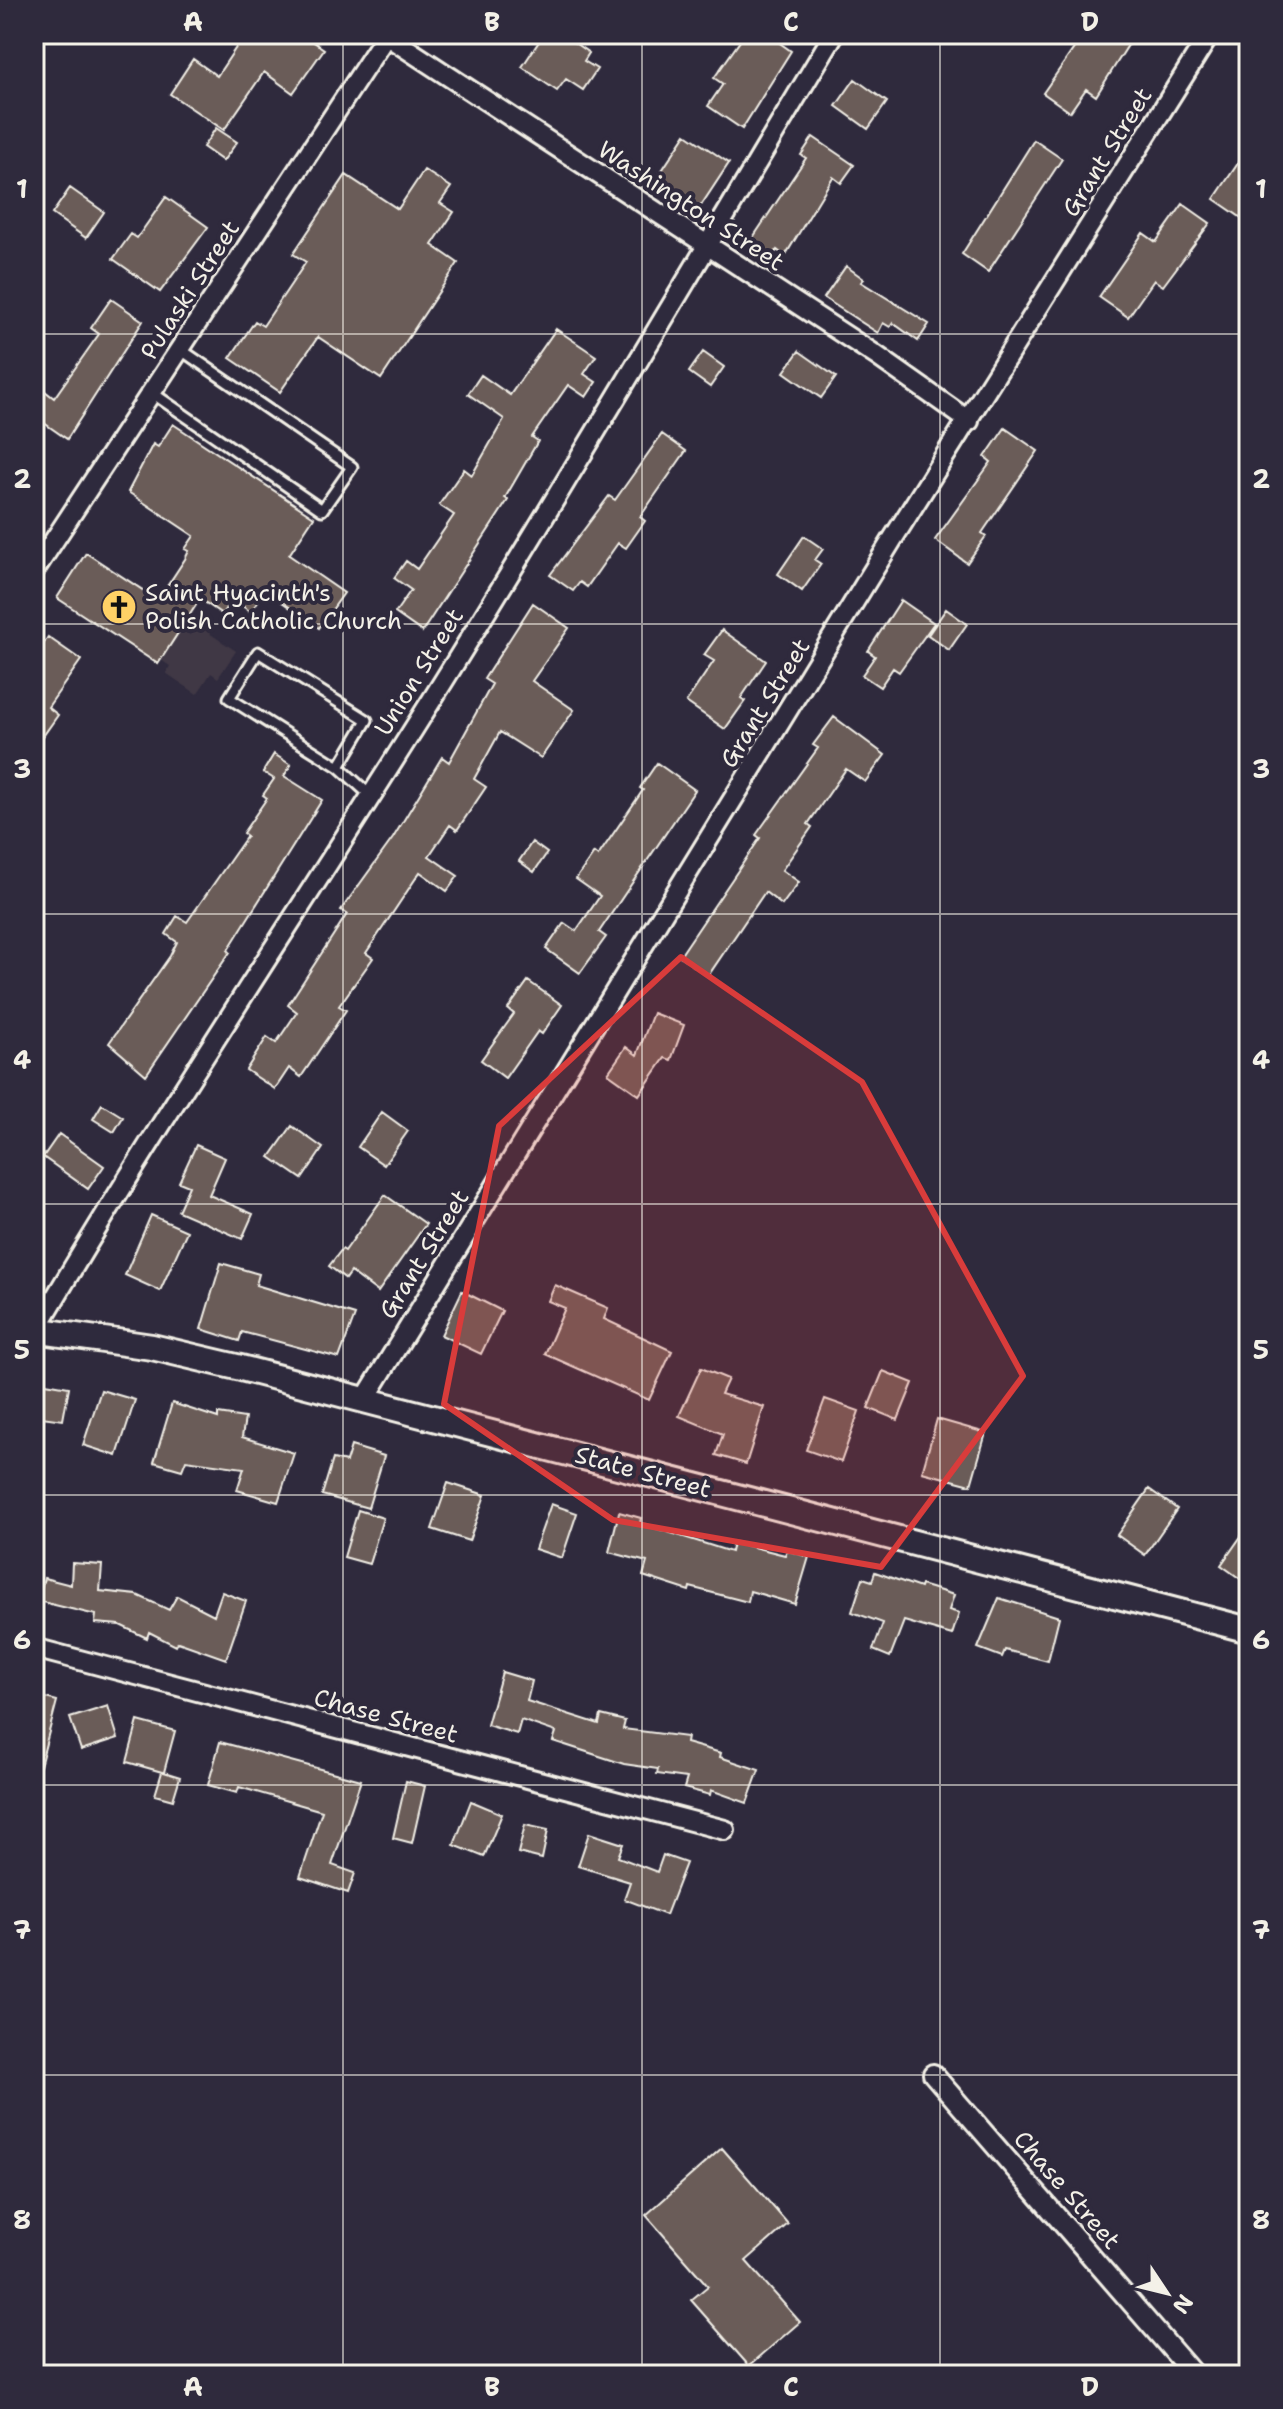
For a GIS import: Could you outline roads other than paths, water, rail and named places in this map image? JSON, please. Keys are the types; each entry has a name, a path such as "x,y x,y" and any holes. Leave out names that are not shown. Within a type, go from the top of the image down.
{"main road":[{"name":"State Street","path":"35,1330 152,1347 365,1399 1249,1630"}],"street":[{"name":"Washington Street","path":"385,34 877,356 969,421"},
{"name":"Pulaski Street","path":"34,571 385,34"},
{"name":"Union Street","path":"35,1330 157,1130 371,796 708,247 834,34"},
{"name":"Grant Street","path":"365,1399 892,540 1210,34"},
{"name":"Chase Street","path":"34,1648 725,1830"},
{"name":"Chase Street","path":"933,2074 1194,2375"}],"lane":[{"path":"151,392 322,510 352,467 180,349"},
{"path":"339,767 367,720 258,652 229,698 339,767 371,796"}],"place":[{"name":"Saint Hyacinth's Polish Catholic Church","path":"119,607"}]}
